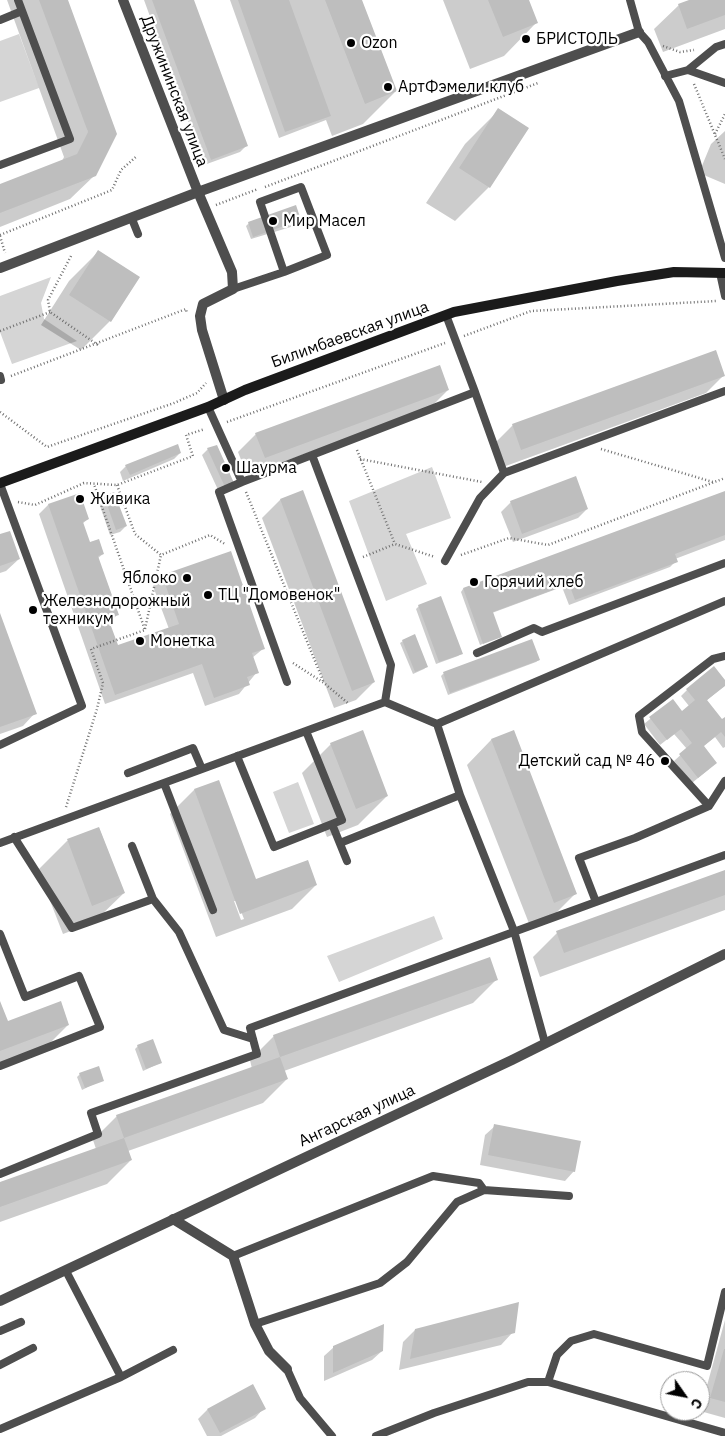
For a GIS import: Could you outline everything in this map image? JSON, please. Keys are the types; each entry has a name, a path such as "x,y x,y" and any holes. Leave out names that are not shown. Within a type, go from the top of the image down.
{"main road":[{"name":"Билимбаевская улица","path":"0,483 208,407 446,315 617,281 674,272 722,273"}],"street":[{"name":"Дружининская улица","path":"123,0 198,192 232,272 233,289"},
{"path":"0,268 132,219 198,192 639,32"},
{"path":"224,400 202,330 200,316 203,304 233,289"},
{"name":"Ангарская улица","path":"0,1301 545,1043 725,954"},
{"path":"173,1219 232,1256 255,1324 269,1351 287,1369"}],"lane":[{"path":"0,165 70,139 18,0"},
{"path":"630,0 639,32 648,42 664,76 679,101 725,258"},
{"path":"0,20 22,11"},
{"path":"664,76 688,70 716,47 725,44"},
{"path":"688,70 725,84"},
{"path":"233,289 284,272 328,255 301,187 260,202 284,272"},
{"path":"132,219 138,234"},
{"path":"722,273 725,296"},
{"path":"446,315 504,473"},
{"path":"445,561 480,498 504,473 725,391"},
{"path":"287,682 219,492 475,392"},
{"path":"208,407 242,482"},
{"path":"312,455 390,665 385,702"},
{"path":"0,483 82,706 0,745"},
{"path":"477,653 534,628 542,632 725,563"},
{"path":"0,842 385,702 436,724 725,601"},
{"path":"709,806 642,732 639,716 713,659 725,656"},
{"path":"436,724 460,795 514,931 545,1043"},
{"path":"237,756 274,847 342,820 306,731"},
{"path":"128,773 193,748 202,769"},
{"path":"596,902 579,858 635,838 709,806 725,781"},
{"path":"164,783 213,910"},
{"path":"340,843 460,795"},
{"path":"332,824 347,861"},
{"path":"14,837 72,928 153,899"},
{"path":"132,846 153,899 180,932 224,1030 253,1039"},
{"path":"0,1174 98,1134 91,1113 257,1054 250,1028 725,855"},
{"path":"0,934 25,997 79,976 100,1027 0,1066"},
{"path":"232,1256 433,1176 478,1183 484,1190"},
{"path":"255,1324 380,1283 407,1262 457,1202 484,1190 569,1196"},
{"path":"66,1271 121,1377"},
{"path":"548,1382 557,1355 571,1341 594,1334 707,1366 725,1292"},
{"path":"0,1332 21,1322"},
{"path":"0,1365 33,1348"},
{"path":"0,1429 121,1377 173,1350"},
{"path":"287,1369 300,1398 332,1436"},
{"path":"376,1436 434,1413 528,1382 548,1382 725,1433"}],"path":[{"path":"648,42 680,52 716,47"},
{"path":"688,70 725,159"},
{"path":"204,206 217,205 547,80"},
{"path":"715,134 725,114"},
{"path":"5,253 0,235 112,190 121,170 137,156"},
{"path":"71,256 48,300 50,312 98,345"},
{"path":"6,499 35,505 84,483 117,485 193,456 186,435 216,426 531,311 725,301"},
{"path":"1,378 98,345 186,310 189,318"},
{"path":"0,331 50,312"},
{"path":"0,412 47,447 174,403 197,393 208,379"},
{"path":"353,440 395,544"},
{"path":"583,444 715,482"},
{"path":"360,458 494,484"},
{"path":"352,561 395,544 445,561 508,538 548,545 725,478"},
{"path":"242,482 324,683"},
{"path":"94,484 145,630"},
{"path":"117,485 135,534 162,555"},
{"path":"162,555 210,536 240,552"},
{"path":"145,630 162,555"},
{"path":"62,820 97,709 103,683 92,649 145,630"},
{"path":"276,653 324,683 358,712"}],"shaded area":[{"path":"19,34 39,88 0,102 0,41"},
{"path":"51,277 41,303 44,319 77,341 12,364 0,332 0,296"},
{"path":"432,467 451,518 406,534 427,584 386,601 349,501"},
{"path":"298,782 314,824 289,833 273,792"},
{"path":"434,916 443,939 339,982 327,956"}],"building":[{"path":"39,0 68,0 117,134 96,176 0,213 0,184 77,154 88,132"},
{"path":"152,0 194,0 248,146 211,160"},
{"path":"238,0 289,0 331,116 285,132"},
{"path":"325,0 362,0 397,91 365,104"},
{"path":"488,0 529,0 538,23 503,37"},
{"path":"689,0 725,0 725,15 687,29 678,4"},
{"path":"498,108 529,128 490,188 459,168"},
{"path":"296,205 301,220 253,237 248,222"},
{"path":"98,250 140,277 111,322 69,295"},
{"path":"716,350 725,376 521,450 512,424"},
{"path":"440,365 449,390 265,458 255,433"},
{"path":"178,444 181,453 130,475 125,465"},
{"path":"217,445 234,483 225,487 207,448"},
{"path":"576,476 588,509 522,534 510,501"},
{"path":"303,490 375,682 352,691 280,499"},
{"path":"725,491 725,535 675,554 678,562 575,600 569,584 493,612 502,637 483,644 463,588"},
{"path":"114,492 127,526 116,530 104,496"},
{"name":"ТЦ \"Домовенок\"","path":"80,493 89,519 83,522 90,542 99,539 104,554 98,556 119,615 108,618 118,645 179,624 162,575 231,551 265,649 252,653 259,673 247,677 250,685 214,698 202,664 115,695 48,504"},
{"path":"10,531 20,559 0,566 0,534"},
{"path":"441,596 463,654 439,662 418,605"},
{"path":"0,613 37,714 0,727"},
{"path":"415,634 428,667 415,672 402,640"},
{"path":"532,639 540,660 450,693 443,672"},
{"path":"714,666 725,680 725,686 707,700 722,719 725,717 725,737 721,732 704,746 717,763 698,778 679,754 692,743 681,729 667,740 649,717 673,699 682,711 695,700 686,689"},
{"path":"363,730 388,796 356,809 330,743"},
{"path":"514,730 577,894 554,903 491,739"},
{"path":"219,780 256,879 308,860 317,885 240,914 194,789"},
{"path":"99,827 125,893 92,906 67,839"},
{"path":"725,870 725,895 564,953 556,931"},
{"path":"490,957 498,980 280,1057 273,1035"},
{"path":"0,1001 8,1021 61,1001 69,1025 0,1051"},
{"path":"153,1039 162,1063 146,1069 137,1045"},
{"path":"280,1057 288,1079 124,1138 116,1115"},
{"path":"99,1066 104,1081 85,1088 79,1073"},
{"path":"494,1124 581,1141 575,1172 488,1155"},
{"path":"124,1138 132,1160 0,1207 0,1182"},
{"path":"519,1302 515,1333 410,1359 415,1329"},
{"path":"384,1324 383,1351 333,1373 333,1346"},
{"path":"724,1349 725,1349 725,1402 710,1398"},
{"path":"253,1384 266,1409 220,1433 207,1409"}],"place":[{"name":"БРИСТОЛЬ","path":"526,39"},
{"name":"Ozon","path":"351,43"},
{"name":"АртФэмели.клуб","path":"388,87"},
{"name":"Мир Масел","path":"273,221"},
{"name":"Шаурма","path":"226,468"},
{"name":"Живика","path":"80,499"},
{"name":"Яблоко","path":"187,578"},
{"name":"Горячий хлеб","path":"474,582"},
{"name":"ТЦ \"Домовенок\"","path":"208,595"},
{"name":"Железнодорожный техникум","path":"33,610"},
{"name":"Монетка","path":"140,641"},
{"name":"Детский сад № 46","path":"665,761"}]}
